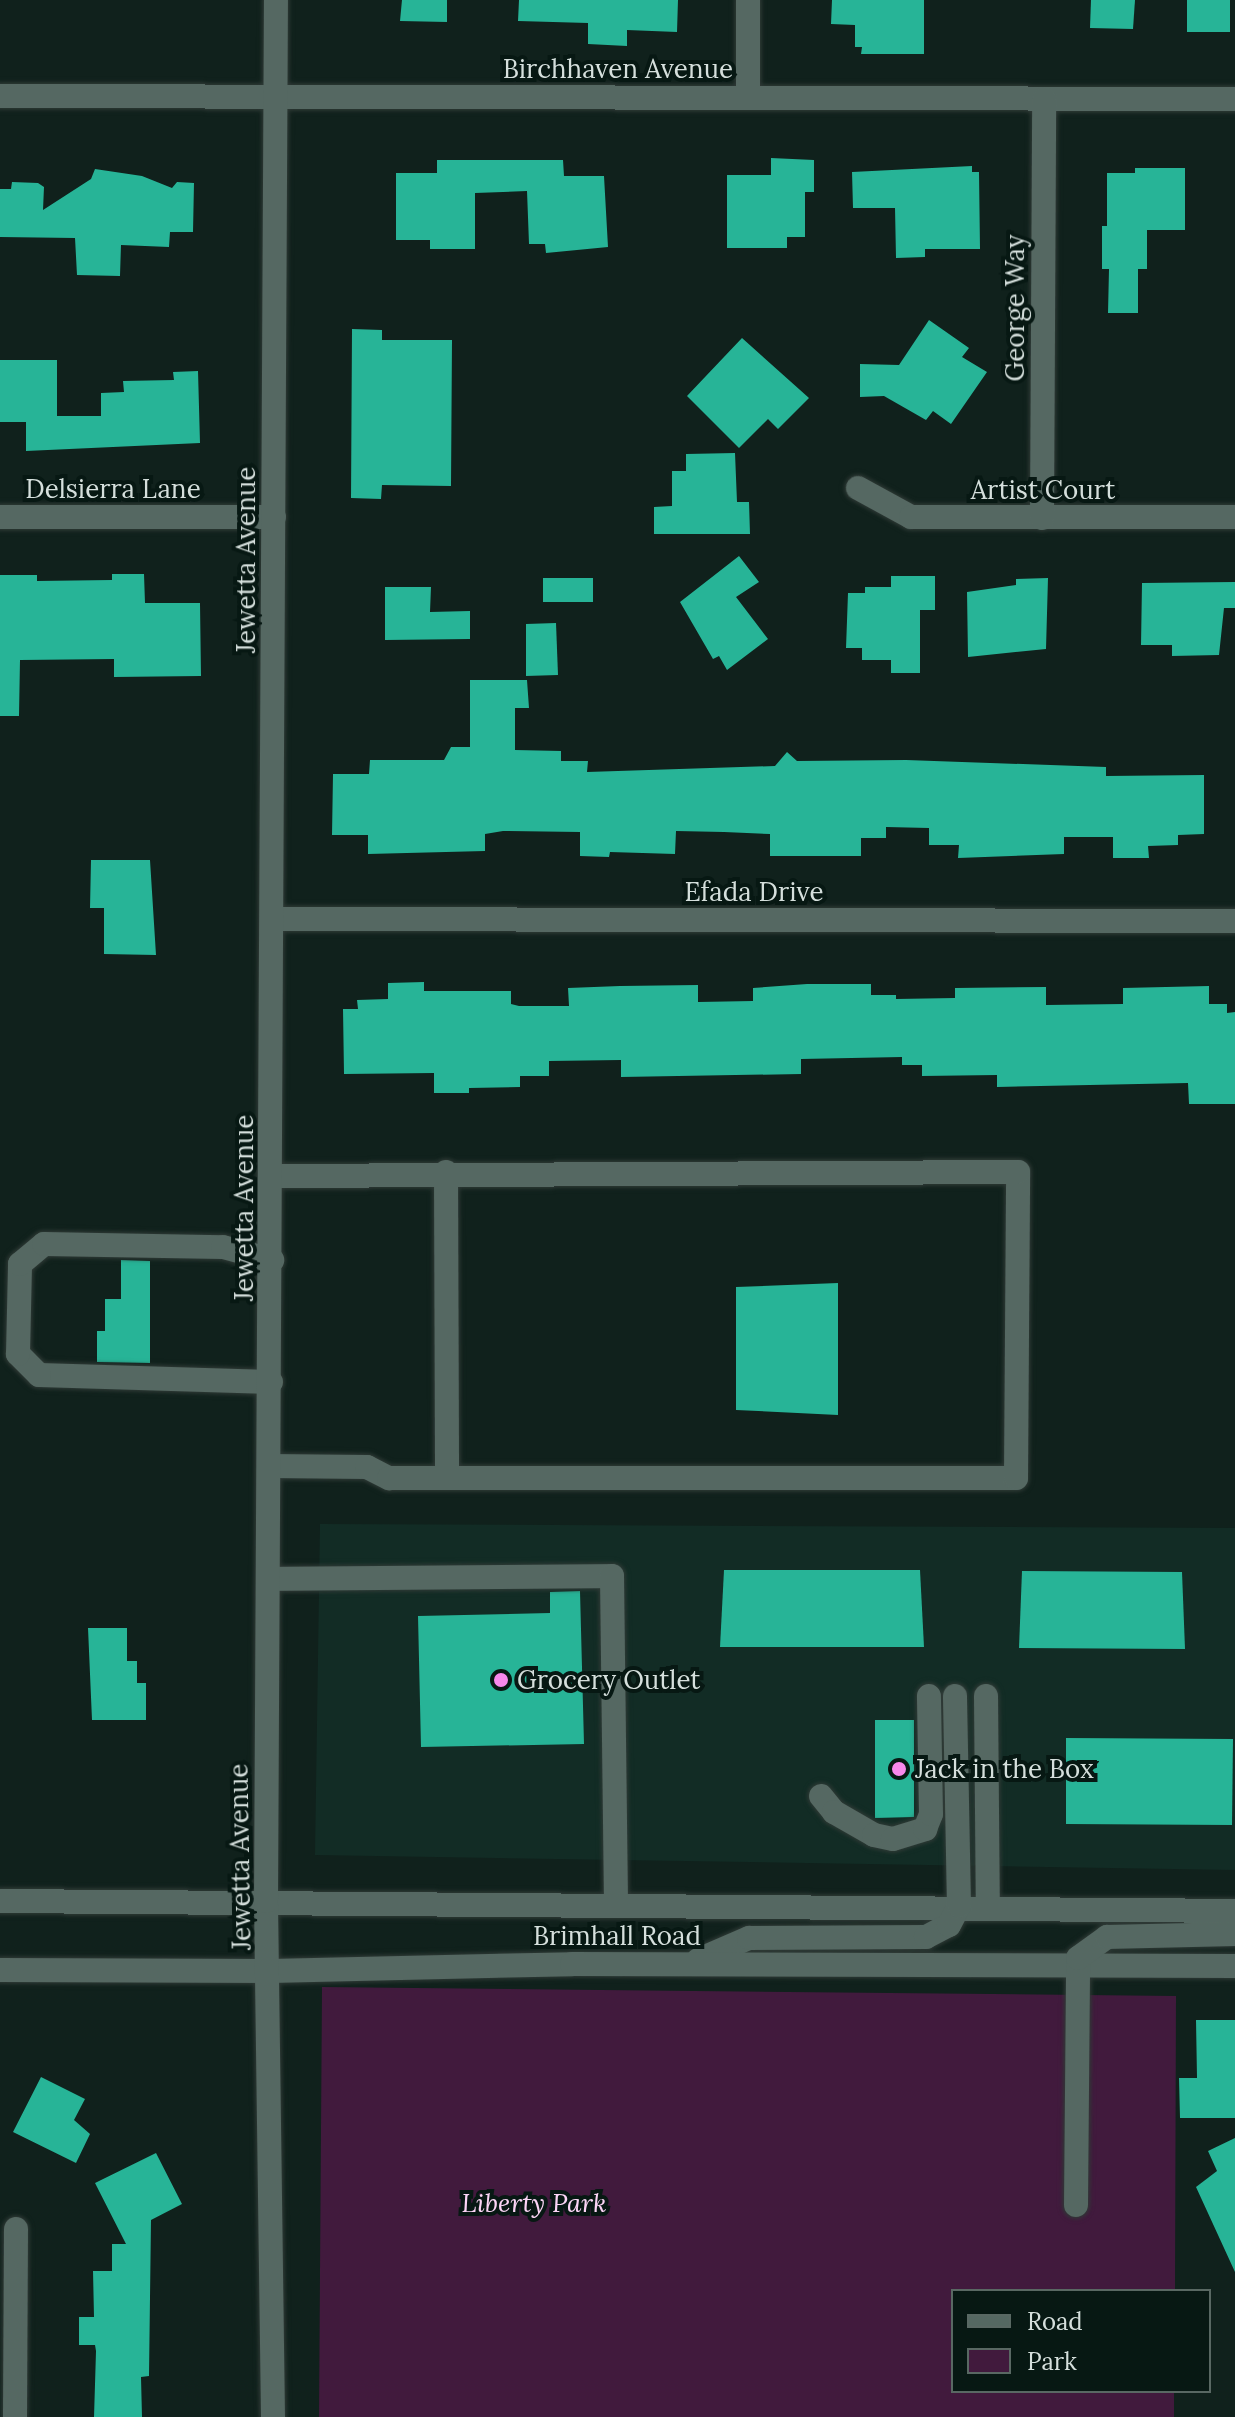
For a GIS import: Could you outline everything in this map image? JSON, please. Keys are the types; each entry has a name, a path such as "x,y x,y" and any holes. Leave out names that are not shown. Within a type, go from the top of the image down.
{"street":[{"name":"Jewetta Avenue","path":"273,2417 270,1971 266,1901 272,1260 276,0"},
{"path":"748,0 748,98"},
{"name":"Birchhaven Avenue","path":"0,96 1235,99"},
{"name":"George Way","path":"1042,518 1044,99"},
{"name":"Artist Court","path":"858,488 911,517 1235,517"},
{"name":"Delsierra Lane","path":"0,517 274,517"},
{"name":"Efada Drive","path":"273,919 1235,921"},
{"path":"270,1466 367,1467 389,1478 1016,1478 1018,1172 446,1172 272,1176"},
{"path":"446,1172 447,1478"},
{"path":"271,1382 39,1375 18,1354 20,1264 44,1244 223,1247 272,1260"},
{"path":"269,1579 612,1576 616,1904"},
{"path":"821,1796 834,1812 874,1835 902,1838 925,1829 931,1814 929,1696"},
{"path":"689,1964 749,1938 926,1937 949,1925 959,1906 955,1696"},
{"path":"986,1696 988,1907"},
{"name":"Brimhall Road","path":"0,1901 959,1906 1235,1911"},
{"path":"1076,2205 1075,1965 1084,1951 1107,1937 1235,1934"},
{"name":"Brimhall Road","path":"0,1970 270,1971 689,1964 1235,1966"},
{"path":"15,2417 16,2229"}],"shaded area":[{"path":"320,1524 1235,1528 1235,1870 315,1855"}],"green space":[{"name":"Liberty Park","path":"322,1987 1176,1996 1175,2289 951,2289 951,2393 1174,2393 1174,2417 319,2417"}],"building":[{"path":"402,0 447,0 447,22 400,21"},
{"path":"519,0 678,0 677,32 627,30 627,46 588,44 588,23 518,21"},
{"path":"832,0 924,0 924,54 861,54 862,47 855,47 855,25 831,24"},
{"path":"1091,0 1135,0 1133,29 1090,28"},
{"path":"1187,0 1230,0 1230,32 1187,32"},
{"path":"771,158 814,160 814,192 805,192 805,237 787,237 787,248 727,248 727,175 771,175"},
{"path":"437,160 563,160 564,176 604,176 608,247 546,253 545,244 529,244 527,191 475,193 475,249 430,249 430,240 396,240 396,173 437,173"},
{"path":"972,166 972,172 979,172 980,249 925,249 925,257 896,258 895,208 853,208 852,172"},
{"path":"1135,168 1185,168 1185,230 1147,230 1147,269 1138,269 1138,313 1108,313 1109,269 1102,269 1102,226 1107,226 1107,173 1135,173"},
{"path":"95,169 142,176 172,188 177,182 194,183 193,232 170,232 169,247 121,245 120,276 77,275 75,238 0,237 0,189 11,189 12,182 38,183 44,187 43,210 91,179"},
{"path":"929,320 969,348 962,357 987,372 951,424 933,411 926,420 884,396 860,397 860,364 899,365"},
{"path":"352,329 382,330 382,340 452,340 451,486 382,485 381,499 351,498"},
{"path":"742,338 809,398 778,429 768,419 739,448 687,396"},
{"path":"0,360 57,360 57,416 101,416 101,393 124,392 123,381 174,380 173,372 198,371 200,443 26,451 26,422 0,422"},
{"path":"735,453 737,502 749,502 750,534 654,534 654,507 672,506 672,471 686,471 686,454"},
{"path":"739,556 759,582 736,597 768,639 727,670 719,656 713,659 680,602"},
{"path":"112,574 144,574 145,603 200,603 201,676 114,677 114,659 20,660 19,716 0,716 0,575 37,575 37,581 112,580"},
{"path":"891,576 935,576 935,610 920,610 920,673 891,673 891,660 862,660 862,648 846,648 848,593 865,593 865,587 891,587"},
{"path":"543,578 593,578 593,602 543,602"},
{"path":"1048,578 1046,649 968,657 967,592 1016,585 1016,579"},
{"path":"1235,582 1235,608 1224,608 1219,655 1172,656 1172,645 1141,645 1142,583"},
{"path":"385,587 431,587 430,612 470,611 470,639 385,640"},
{"path":"556,623 558,675 526,676 526,624"},
{"path":"470,680 527,680 529,708 515,708 515,750 561,751 561,761 588,761 587,772 775,766 787,752 797,761 906,760 1106,767 1106,776 1204,775 1204,834 1178,835 1178,845 1148,846 1149,858 1113,858 1113,837 1064,837 1064,854 958,858 959,845 929,845 929,828 886,827 886,838 861,838 861,856 770,856 770,834 724,832 676,831 675,854 610,852 609,857 580,856 580,832 503,831 485,834 485,851 368,854 368,835 332,835 333,774 369,774 370,760 444,760 451,747 470,747"},
{"path":"91,860 150,860 156,955 104,954 104,908 90,908"},
{"path":"424,982 424,991 511,991 511,1004 519,1006 569,1006 568,988 620,986 698,985 698,1002 753,1001 753,988 807,984 871,984 871,995 896,995 896,999 955,998 955,988 1046,987 1046,1005 1123,1004 1123,988 1209,986 1209,1004 1227,1004 1227,1013 1235,1012 1235,1104 1189,1104 1188,1083 997,1087 997,1075 922,1076 922,1065 902,1065 902,1057 801,1059 801,1074 621,1077 621,1060 549,1061 549,1076 520,1076 520,1087 469,1088 469,1093 434,1093 434,1073 344,1074 343,1009 358,1009 357,1000 388,999 388,983"},
{"path":"121,1260 150,1261 150,1363 97,1362 97,1331 105,1331 105,1299 121,1299"},
{"path":"838,1283 838,1415 736,1410 736,1287"},
{"path":"724,1570 920,1570 924,1647 720,1647"},
{"path":"1022,1571 1182,1572 1185,1649 1019,1648"},
{"name":"Grocery Outlet","path":"580,1591 584,1744 421,1747 418,1616 550,1613 550,1592"},
{"path":"88,1628 127,1628 127,1661 137,1661 137,1683 146,1683 146,1720 92,1720"},
{"name":"Jack in the Box","path":"875,1720 914,1720 914,1817 875,1818"},
{"path":"1066,1738 1233,1739 1232,1825 1066,1824"},
{"path":"1196,2020 1235,2020 1235,2118 1180,2118 1179,2078 1197,2078"},
{"path":"41,2077 85,2099 74,2120 90,2134 76,2163 13,2132"},
{"path":"1235,2138 1235,2272 1196,2187 1217,2171 1208,2151"},
{"path":"156,2153 182,2204 151,2220 149,2376 141,2377 142,2417 94,2417 96,2351 95,2345 79,2345 79,2317 94,2317 93,2271 112,2271 112,2244 126,2244 95,2183"}],"place":[{"name":"Grocery Outlet","path":"501,1680"},
{"name":"Jack in the Box","path":"899,1769"}]}
